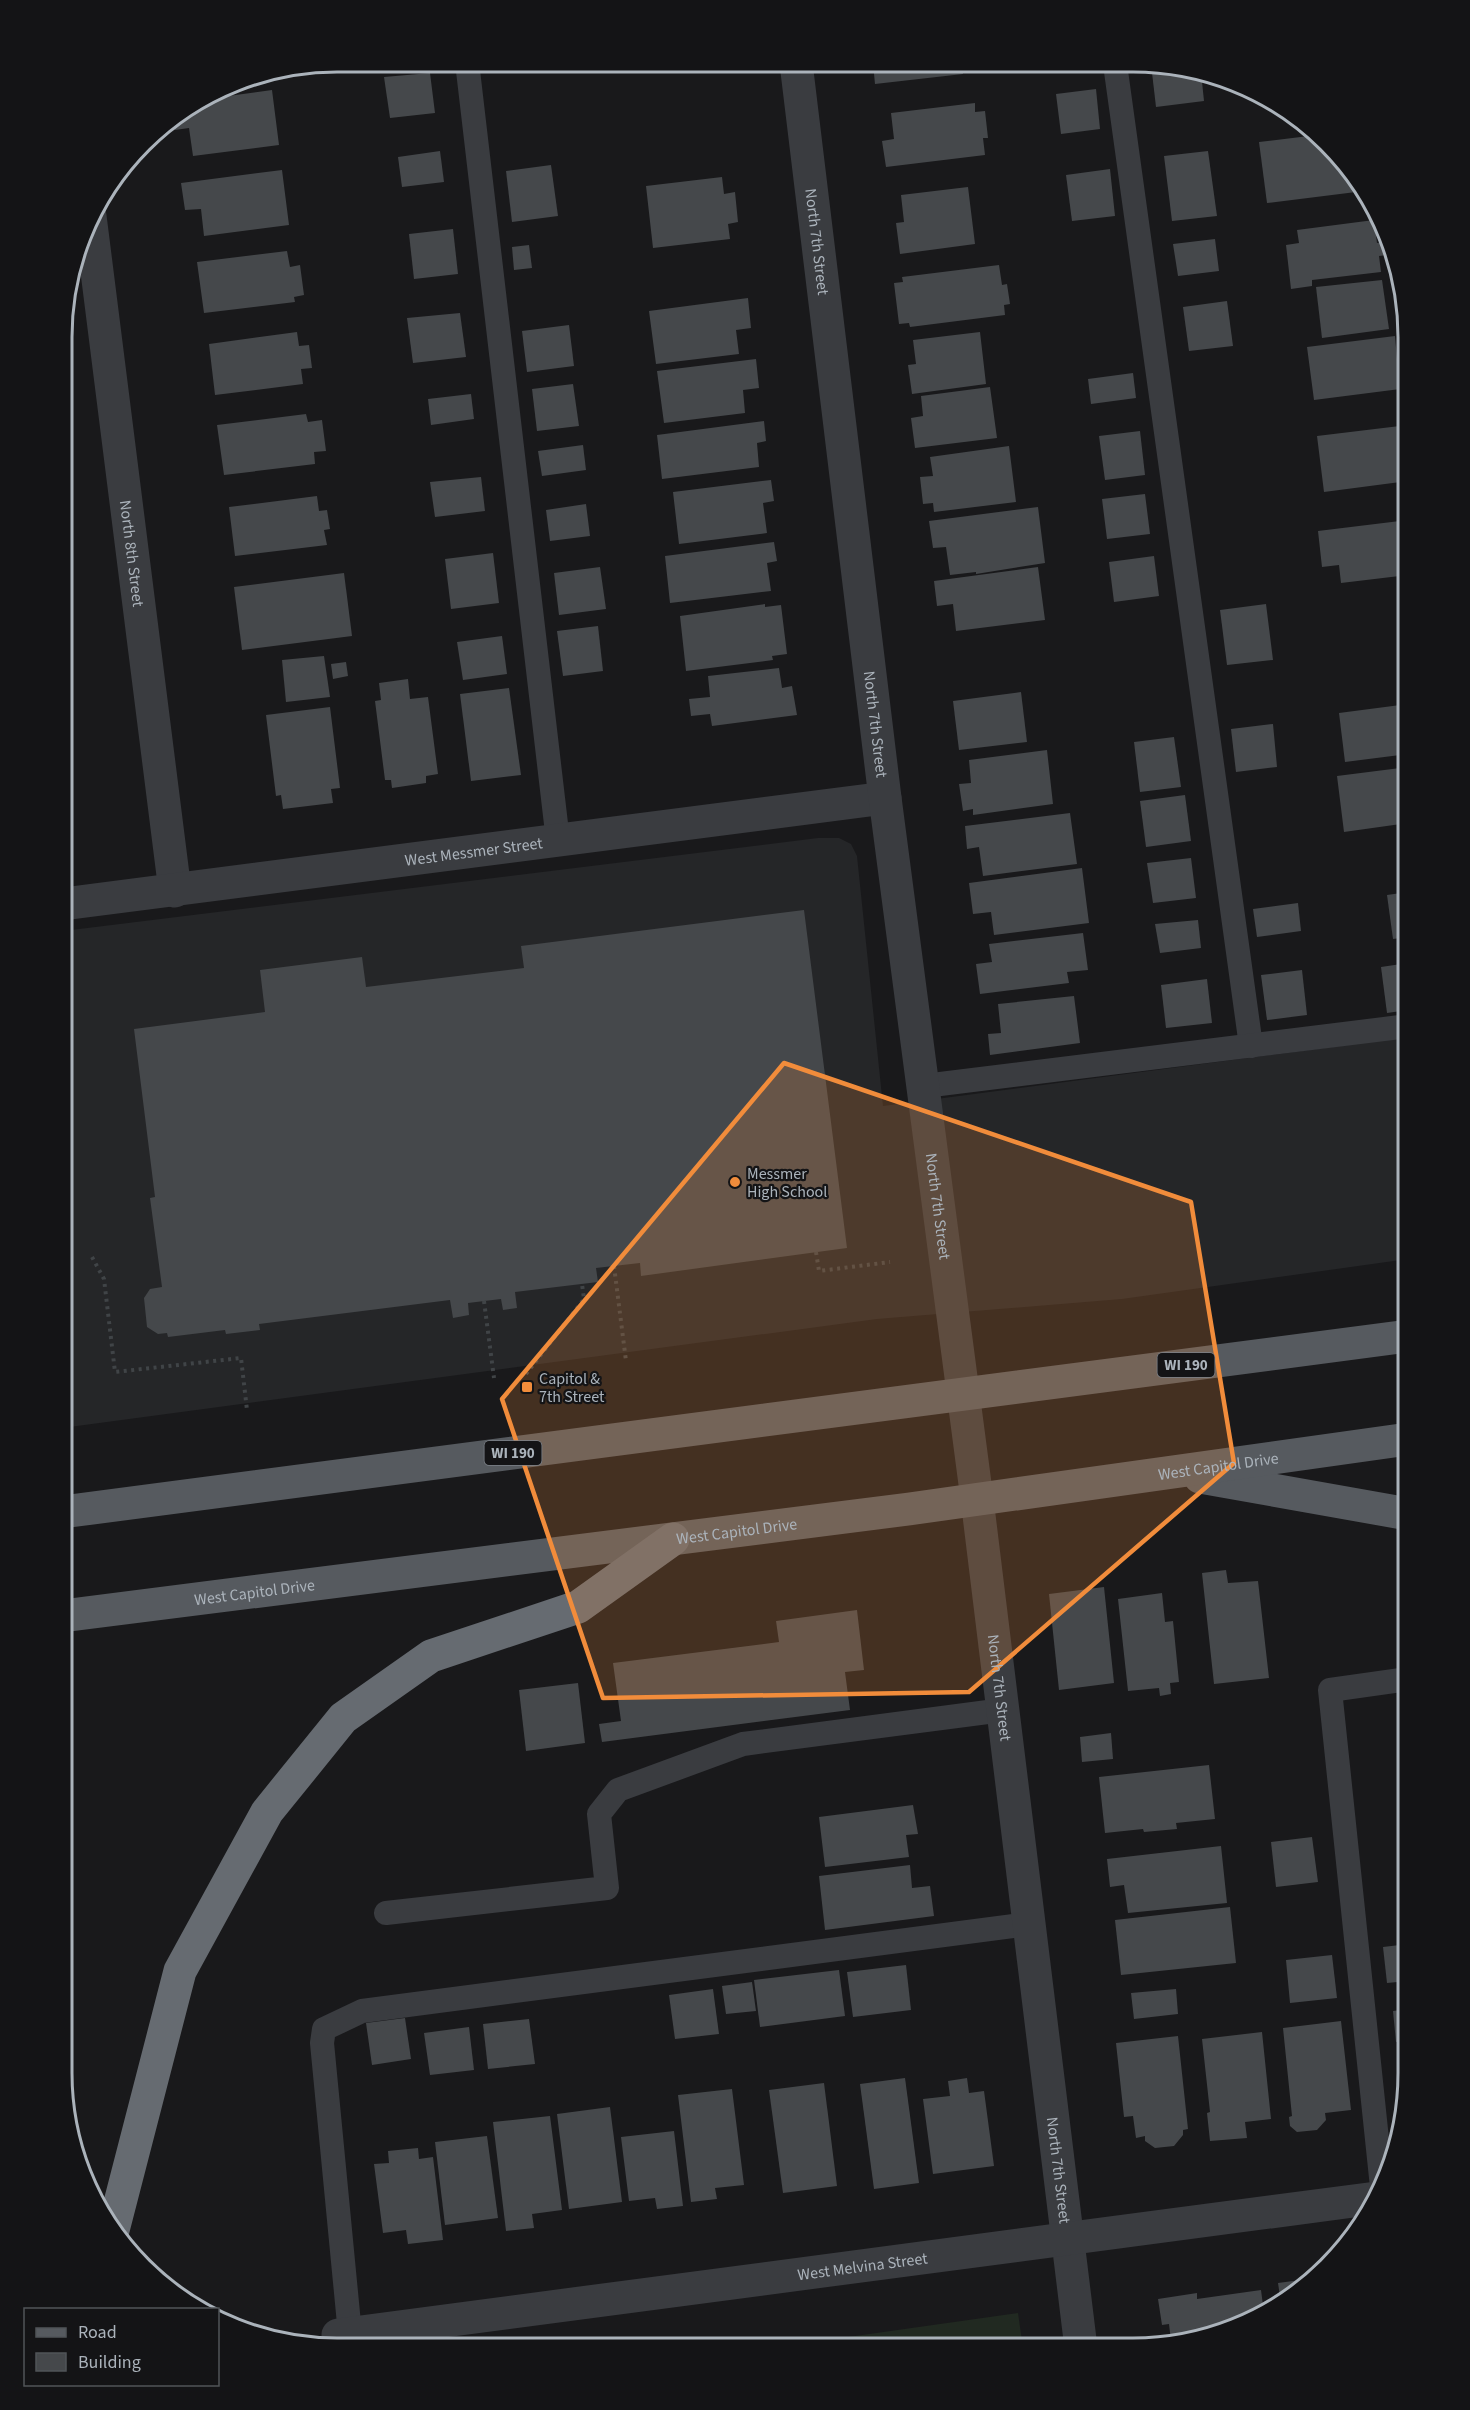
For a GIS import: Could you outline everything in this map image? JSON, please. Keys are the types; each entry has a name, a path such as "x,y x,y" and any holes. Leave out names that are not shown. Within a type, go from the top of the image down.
{"highway":[{"path":"115,2217 180,1971 267,1812 343,1718 431,1656 578,1607 672,1539"}],"main road":[{"name":"WI 190","path":"72,1511 1398,1337"},
{"name":"West Capitol Drive","path":"72,1615 672,1539 1398,1440"},
{"path":"1168,1471 1398,1513"}],"street":[{"name":"North 7th Street","path":"797,72 885,798 977,1498 1080,2338"},
{"name":"North 8th Street","path":"92,235 175,891"},
{"name":"West Messmer Street","path":"72,903 885,798"},
{"name":"West Melvina Street","path":"358,2338 1365,2199"}],"lane":[{"path":"468,72 558,841"},
{"path":"1116,72 1251,1047"},
{"path":"924,1086 1398,1027"},
{"path":"1380,2168 1330,1690 1398,1680"},
{"path":"386,1913 606,1888 599,1814 618,1790 742,1744 1003,1710"},
{"path":"344,2338 322,2043 324,2029 362,2011 1029,1924"}],"path":[{"path":"816,1252 819,1271 890,1262"},
{"path":"92,1257 104,1279 115,1372 240,1358 247,1410"},
{"path":"614,1266 626,1361"},
{"path":"526,1374 584,1299 582,1284"},
{"path":"484,1301 494,1378"}],"highlighted area":[{"path":"784,1063 1191,1202 1234,1463 969,1692 603,1698 502,1399"}],"shaded area":[{"name":"Messmer High School","path":"818,838 839,838 851,844 857,856 883,1106 1398,1038 1398,1260 1122,1299 877,1319 72,1427 72,930"},
{"path":"1018,2313 1022,2338 848,2338"}],"building":[{"path":"874,72 963,72 963,74 875,84"},
{"path":"430,73 435,113 390,118 384,77"},
{"path":"1152,73 1202,81 1204,101 1156,107"},
{"path":"1096,89 1100,129 1061,134 1056,94"},
{"path":"272,90 279,145 193,156 189,128 175,130 175,128 226,96"},
{"path":"975,103 975,112 985,111 988,138 983,138 985,155 886,167 882,141 894,139 891,113"},
{"path":"1306,136 1332,162 1354,192 1267,203 1259,142"},
{"path":"440,151 444,182 402,187 398,157"},
{"path":"1208,151 1217,216 1172,221 1164,156"},
{"path":"551,165 558,216 512,222 506,171"},
{"path":"1110,169 1115,216 1072,221 1066,175"},
{"path":"282,170 289,225 204,236 201,209 185,210 181,183"},
{"path":"722,177 724,194 735,192 738,222 728,224 730,239 653,248 646,186"},
{"path":"968,187 975,244 900,254 896,223 904,222 901,195"},
{"path":"1371,220 1377,243 1380,243 1385,255 1379,256 1381,272 1312,280 1312,286 1291,289 1286,245 1299,243 1297,230"},
{"path":"453,229 458,274 414,279 409,234"},
{"path":"1215,239 1219,271 1178,276 1173,244"},
{"path":"529,245 532,268 514,270 512,247"},
{"path":"287,251 290,267 300,265 304,295 294,297 295,302 204,313 197,262"},
{"path":"999,265 1002,285 1007,284 1010,304 1004,305 1005,315 910,327 909,323 899,324 894,283 903,282 902,277"},
{"path":"1382,280 1389,329 1322,338 1316,287"},
{"path":"748,298 751,328 736,330 739,354 656,364 649,311"},
{"path":"1227,301 1233,346 1189,351 1183,307"},
{"path":"460,313 466,357 413,363 407,318"},
{"path":"569,325 574,366 527,372 522,331"},
{"path":"297,332 299,346 309,345 312,368 301,369 303,384 215,395 209,344"},
{"path":"980,332 986,384 912,394 908,365 916,364 913,340"},
{"path":"1395,336 1398,389 1314,400 1307,347"},
{"path":"756,359 759,388 743,390 745,413 664,423 657,371"},
{"path":"1133,373 1136,398 1091,404 1088,379"},
{"path":"573,384 579,426 537,431 532,389"},
{"path":"990,387 997,438 915,448 911,418 923,416 921,396"},
{"path":"471,394 474,419 431,425 428,399"},
{"path":"306,414 308,422 322,420 326,451 314,452 315,464 224,475 217,425"},
{"path":"764,421 766,441 757,443 759,467 662,479 657,435"},
{"path":"1398,426 1398,482 1324,492 1317,436"},
{"path":"1140,431 1145,475 1105,480 1099,436"},
{"path":"583,445 586,470 542,476 538,451"},
{"path":"1009,446 1016,502 934,512 933,503 923,504 920,477 933,476 930,457"},
{"path":"481,477 485,511 435,517 430,482"},
{"path":"771,480 774,501 763,503 767,533 679,544 673,492"},
{"path":"1145,494 1150,534 1107,539 1102,499"},
{"path":"317,496 319,511 327,510 330,529 324,530 327,545 235,556 229,507"},
{"path":"586,504 590,536 550,541 546,510"},
{"path":"1038,507 1045,563 976,574 976,572 950,575 946,547 933,548 929,521"},
{"path":"1398,521 1398,576 1341,583 1339,565 1322,567 1318,531"},
{"path":"774,542 777,561 767,563 771,591 670,603 665,556"},
{"path":"493,553 499,603 451,609 445,559"},
{"path":"1154,556 1159,596 1114,602 1109,562"},
{"path":"600,567 606,609 559,615 554,573"},
{"path":"1038,567 1045,620 956,631 953,604 937,606 934,581"},
{"path":"344,573 352,636 242,650 234,587"},
{"path":"765,604 765,607 781,605 787,654 772,656 773,660 686,671 680,616"},
{"path":"1266,604 1273,660 1227,665 1220,610"},
{"path":"598,626 603,671 563,676 557,631"},
{"path":"502,636 507,674 463,680 457,642"},
{"path":"324,656 330,697 286,702 282,660"},
{"path":"346,662 348,676 333,679 331,664"},
{"path":"779,668 782,688 792,686 797,715 712,726 710,714 691,716 689,699 710,697 708,676"},
{"path":"408,679 410,699 428,697 438,774 426,776 426,783 392,788 391,780 385,780 375,701 381,700 379,683"},
{"path":"509,688 521,775 471,781 460,694"},
{"path":"1021,692 1027,742 959,750 953,701"},
{"path":"1398,705 1398,755 1345,762 1339,713"},
{"path":"330,707 340,788 331,789 333,803 283,809 281,795 276,796 266,715"},
{"path":"1273,724 1277,767 1236,772 1231,729"},
{"path":"1174,737 1181,787 1140,792 1134,742"},
{"path":"1047,750 1053,804 973,815 973,809 963,811 959,784 971,783 969,760"},
{"path":"1398,768 1398,824 1344,832 1337,776"},
{"path":"1185,795 1191,841 1146,847 1140,801"},
{"path":"1070,813 1077,864 983,876 979,847 967,849 965,826"},
{"path":"1191,858 1196,898 1153,903 1147,863"},
{"path":"1082,868 1089,923 994,935 991,912 973,914 969,883"},
{"path":"1398,893 1398,938 1393,939 1387,895"},
{"path":"1298,903 1301,931 1257,937 1253,909"},
{"path":"804,910 847,1248 641,1276 640,1263 596,1268 598,1282 515,1292 517,1308 503,1310 501,1299 468,1303 469,1315 453,1318 450,1300 259,1324 260,1330 226,1334 225,1330 168,1337 167,1333 158,1334 147,1327 144,1298 150,1289 162,1287 150,1198 155,1197 134,1029 265,1012 260,970 362,957 366,987 524,968 521,946"},
{"path":"1198,920 1201,948 1160,953 1155,924"},
{"path":"1083,933 1088,970 1067,972 1069,983 980,994 976,964 992,962 989,944"},
{"path":"1398,964 1398,1011 1387,1013 1381,967"},
{"path":"1302,970 1307,1015 1267,1020 1261,975"},
{"path":"1207,979 1212,1023 1166,1028 1161,985"},
{"path":"1074,996 1080,1043 990,1055 988,1034 1001,1033 998,1004"},
{"path":"1226,1570 1228,1583 1258,1581 1269,1678 1214,1684 1202,1573"},
{"path":"1104,1587 1114,1683 1059,1690 1049,1594"},
{"path":"1162,1593 1165,1622 1173,1621 1179,1682 1170,1683 1171,1694 1160,1696 1159,1688 1128,1691 1118,1599"},
{"path":"857,1610 864,1670 845,1672 850,1710 602,1742 599,1724 621,1721 613,1663 779,1642 776,1621"},
{"path":"578,1683 585,1743 526,1751 519,1690"},
{"path":"1111,1733 1113,1759 1082,1762 1080,1737"},
{"path":"1209,1765 1215,1819 1176,1823 1177,1829 1144,1832 1143,1829 1105,1833 1099,1777"},
{"path":"913,1805 918,1834 906,1835 909,1857 825,1867 819,1817"},
{"path":"1312,1837 1318,1882 1276,1887 1271,1842"},
{"path":"1221,1846 1227,1903 1128,1913 1124,1885 1110,1887 1107,1859"},
{"path":"910,1865 912,1888 930,1886 934,1916 825,1930 819,1876"},
{"path":"1230,1907 1236,1963 1121,1975 1115,1920"},
{"path":"1398,1945 1398,1982 1387,1983 1383,1947"},
{"path":"1332,1955 1337,1998 1290,2003 1286,1960"},
{"path":"906,1965 911,2010 853,2017 847,1972"},
{"path":"839,1970 845,2016 760,2027 754,1980"},
{"path":"752,1982 756,2011 726,2014 722,1986"},
{"path":"713,1989 719,2034 675,2039 669,1995"},
{"path":"1176,1989 1178,2014 1134,2019 1131,1993"},
{"path":"1398,2010 1398,2042 1396,2042 1393,2011"},
{"path":"405,2018 411,2059 372,2065 366,2023"},
{"path":"529,2019 535,2064 488,2069 483,2024"},
{"path":"1341,2021 1351,2110 1325,2113 1326,2120 1317,2130 1297,2132 1290,2126 1289,2117 1292,2116 1283,2028"},
{"path":"469,2027 474,2070 430,2075 424,2033"},
{"path":"1262,2032 1271,2119 1245,2122 1247,2138 1210,2141 1207,2113 1210,2112 1202,2039"},
{"path":"1178,2036 1188,2129 1183,2130 1183,2135 1174,2146 1155,2148 1145,2141 1145,2136 1136,2138 1133,2116 1124,2117 1116,2043"},
{"path":"905,2078 919,2183 874,2189 860,2084"},
{"path":"967,2078 969,2093 984,2091 994,2166 933,2174 923,2099 950,2096 948,2081"},
{"path":"824,2083 837,2186 783,2193 769,2090"},
{"path":"732,2089 744,2185 715,2188 717,2199 691,2202 678,2095"},
{"path":"610,2107 622,2202 569,2209 557,2114"},
{"path":"550,2116 562,2210 532,2214 534,2228 506,2231 493,2122"},
{"path":"674,2131 683,2206 657,2209 655,2198 629,2201 621,2137"},
{"path":"487,2136 498,2218 445,2225 435,2142"},
{"path":"418,2148 419,2159 433,2157 443,2240 408,2244 406,2230 383,2233 374,2164 389,2163 388,2151"},
{"path":"1297,2280 1280,2293 1278,2283"},
{"path":"1261,2290 1263,2303 1218,2324 1170,2335 1169,2324 1162,2325 1158,2299 1197,2293 1197,2299"}],"place":[{"name":"Messmer High School","path":"735,1182"},
{"name":"Capitol & 7th Street","path":"527,1387"}]}
